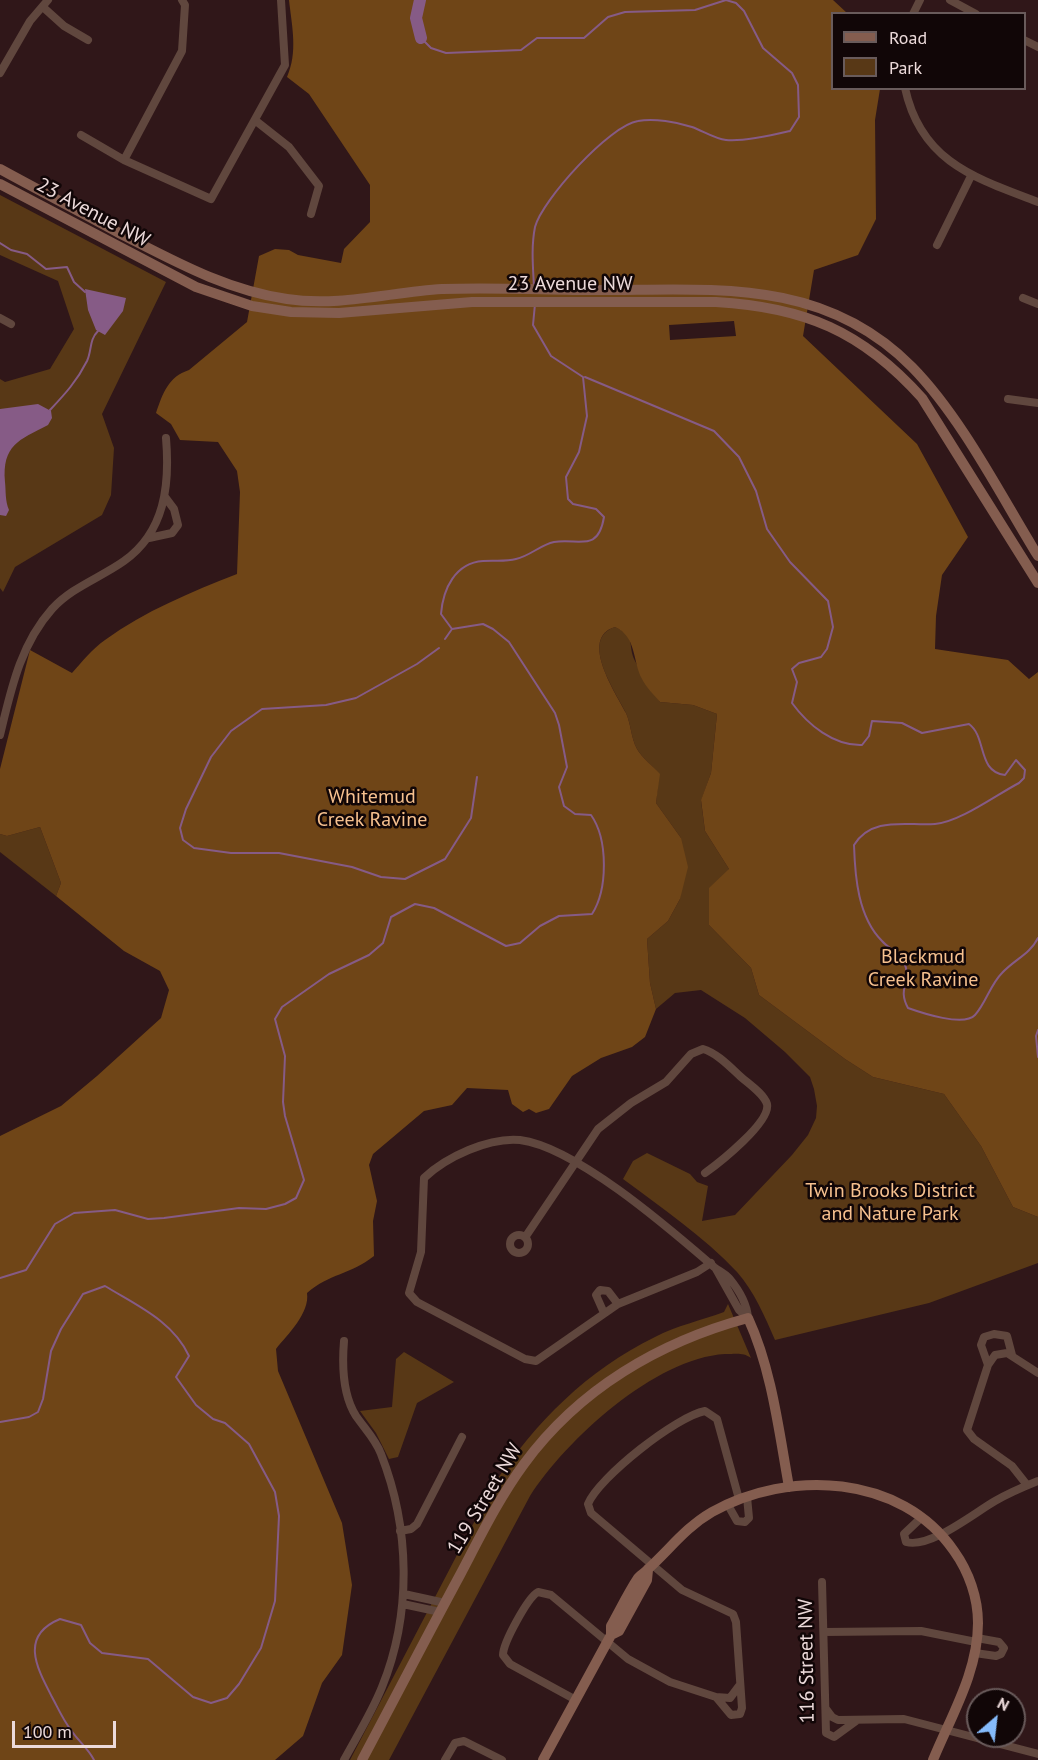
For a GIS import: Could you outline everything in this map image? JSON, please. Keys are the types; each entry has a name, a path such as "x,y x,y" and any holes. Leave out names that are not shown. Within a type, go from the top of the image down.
{"main road":[{"name":"23 Avenue NW","path":"0,169 184,267 254,293 292,300 340,300 441,290 506,288 575,296 751,304 812,318 854,338 887,362 922,398 1038,583"},
{"name":"23 Avenue NW","path":"0,184 178,279 252,306 291,312 339,313 439,303 749,291 781,296 815,306 860,327 913,368 944,406 1038,556"},
{"path":"748,1318 758,1341 789,1487"},
{"name":"119 Street NW","path":"362,1760 442,1608 517,1473 553,1428 614,1376 650,1356 693,1337 748,1318"},
{"path":"543,1760 609,1639 611,1626 640,1576 691,1527 728,1505 743,1498 789,1487 820,1485 871,1492 901,1504 922,1517 941,1534 961,1561 969,1579 977,1611 976,1644 969,1676 933,1760"}],"street":[{"path":"0,73 30,21 44,8 48,0"},
{"path":"124,160 182,51 185,5 182,0"},
{"path":"81,135 124,160 211,198 256,121 285,65 281,0"},
{"path":"950,0 971,12"},
{"path":"44,8 64,26 88,40"},
{"path":"905,90 917,123 930,144 950,163 971,176 1038,202"},
{"path":"256,121 289,147 319,186 310,214"},
{"path":"937,245 971,176"},
{"path":"1023,298 1038,304"},
{"path":"0,318 11,324"},
{"path":"1008,399 1038,403"},
{"path":"0,735 19,664 42,621 67,595 125,560 149,538 158,520 165,497 169,473 166,438"},
{"path":"149,538 164,537 172,533 178,525 174,509 165,497"},
{"path":"526,1236 604,1122 661,1086 691,1054 704,1049 714,1054 752,1086 765,1100 767,1108 763,1118 747,1137 705,1173"},
{"path":"713,1266 618,1304 539,1360 530,1361 417,1302 409,1293 422,1252 422,1187 426,1176 468,1150 500,1140 517,1140 544,1146 648,1211 713,1266 739,1310 748,1318"},
{"path":"604,1313 596,1295 600,1290 608,1291 618,1304"},
{"path":"988,1365 981,1345 984,1337 994,1334 1007,1336 1011,1355"},
{"path":"344,1341 342,1364 348,1396 356,1415 382,1456 400,1531 404,1594 382,1686 344,1760"},
{"path":"1026,1485 1012,1466 968,1434 968,1425 988,1365 998,1353 1011,1355 1038,1373"},
{"path":"716,1697 731,1715 740,1714 742,1708 736,1622 733,1614 688,1594 650,1568 591,1513 588,1504 611,1475 642,1448 698,1413 710,1412 717,1419 749,1518 745,1522 737,1521 728,1505"},
{"path":"400,1531 411,1529 418,1522 462,1437"},
{"path":"922,1517 904,1534 906,1542 913,1543 941,1534 997,1500 1038,1481"},
{"name":"116 Street NW","path":"822,1582 825,1730 832,1737 860,1719"},
{"path":"576,1700 510,1664 503,1655 505,1645 525,1608 533,1595 538,1592 551,1595 654,1675 684,1688 716,1697 730,1698 739,1685"},
{"path":"404,1594 442,1608"},
{"path":"403,1604 442,1608"},
{"path":"824,1632 921,1631 976,1644"},
{"path":"826,1709 838,1720 904,1719 1038,1754"},
{"path":"445,1760 458,1742 467,1741 502,1760"}],"green space":[{"name":"Whitemud Creek Ravine","path":"289,0 833,0 846,12 831,12 831,90 880,90 875,120 876,219 858,255 814,270 803,336 917,444 968,537 942,575 936,616 935,649 1008,660 1029,679 1038,672 1038,1217 1013,1207 981,1146 944,1094 873,1077 759,995 751,968 709,925 709,888 729,869 705,831 701,800 711,773 717,714 693,705 660,702 642,679 631,643 622,631 615,627 604,633 600,643 603,667 626,713 637,749 660,774 656,803 681,838 688,867 680,899 668,921 647,939 650,983 656,1009 645,1037 632,1047 601,1058 572,1076 549,1109 536,1113 529,1109 523,1112 512,1104 508,1090 467,1088 452,1105 424,1111 373,1154 369,1165 377,1201 373,1221 374,1256 357,1267 324,1281 307,1293 302,1316 276,1349 278,1371 342,1523 352,1585 342,1655 322,1683 303,1736 275,1760 0,1760 0,1136 61,1106 97,1076 161,1018 169,990 160,971 124,951 56,896 61,883 40,827 7,836 0,834 0,769 30,650 72,673 100,644 136,620 186,595 237,574 240,492 237,471 218,442 180,440 171,424 156,413 171,381 189,370 247,322 259,256 275,249 289,250 298,255 341,263 344,249 370,222 370,185 309,94 287,77 292,58 293,30","holes":["734,321 736,336 670,340 669,325"]},
{"path":"0,195 166,282 102,414 114,448 111,495 102,515 15,567 3,592 0,588 0,379 5,382 50,369 74,329 58,281 0,255"},
{"name":"Twin Brooks District and Nature Park","path":"615,627 629,638 635,661 660,702 693,705 717,714 711,773 701,801 705,831 729,869 709,925 751,968 759,995 845,1059 873,1077 944,1094 981,1146 1013,1207 1038,1217 1038,1263 929,1303 775,1340 754,1296 737,1272 696,1234 623,1179 633,1161 647,1153 690,1174 697,1182 708,1186 702,1221 735,1215 808,1135 816,1118 817,1106 810,1077 785,1052 745,1018 701,990 675,993 656,1009 650,983 647,939 668,921 680,899 681,838 656,803 659,774 637,749 626,713 603,667 600,643 604,633"},
{"path":"40,827 61,883 56,896 0,852 0,834 7,836"},
{"path":"728,1304 751,1358 742,1354 725,1354 698,1359 670,1370 615,1405 566,1451 530,1496 389,1760 350,1760 494,1484 528,1439 565,1400 607,1365 663,1333 724,1312"},
{"path":"404,1352 454,1382 417,1403 398,1457 389,1459 376,1433 360,1411 392,1407 396,1359"}],"shaded area":[{"path":"85,289 126,298 123,311 105,335 96,330 88,310"},
{"path":"38,404 51,411 52,418 48,425 14,445 10,452 5,470 6,500 9,510 6,516 0,515 0,409"}],"waterway":[{"path":"420,0 416,18 421,38"},
{"path":"421,38 431,48 446,53 521,50 537,38 584,38 608,17 625,12 695,10 726,0 736,3 744,11 763,48 792,73 798,85 799,117 790,131 750,139 726,140 686,125 651,120 638,121 611,135 563,183 540,215 535,227 533,242 534,287"},
{"path":"0,243 11,250 27,254 46,269 67,267 74,282 85,292"},
{"path":"0,1278 26,1270 55,1224 74,1213 115,1210 148,1219 164,1218 239,1208 266,1209 285,1204 296,1198 304,1180 285,1116 283,1102 285,1056 275,1019 282,1007 329,974 369,955 383,943 391,917 415,904 434,908 506,946 520,943 540,926 559,916 592,914 601,891 603,878 601,837 591,815 575,814 564,806 559,787 567,767 555,713 509,642 483,624 452,629 441,614 444,595 452,579 465,567 483,561 516,559 554,542 592,540 601,528 604,517 596,509 573,504 568,499 566,477 579,452 587,416 583,377 551,356 533,325 535,304"},
{"path":"50,410 83,368 89,357 93,338 98,331"},
{"path":"585,377 714,431 739,457 756,491 767,529 790,562 828,601 833,627 827,649 821,657 799,663 792,669 797,682 792,703 806,719 822,733 832,738 862,745 869,736 872,721 902,723 922,733 969,724 975,730 990,768 1005,775 1016,760 1025,770 1024,778 1019,783 955,818 935,824 880,826 861,836 854,845 855,870 863,909 874,931 904,963 907,973 904,996 908,1008 943,1018 962,1020 970,1018 979,1010 998,978 1026,953 1038,938"},
{"path":"445,639 452,629"},
{"path":"439,648 417,664 356,698 326,705 262,709 231,731 211,757 186,809 180,828 183,840 194,848 231,853 279,853 352,867 381,877 405,879 445,859 471,818 477,777"},
{"path":"1038,1030 1036,1036 1038,1057"},
{"path":"0,1422 29,1417 38,1412 43,1399 51,1351 61,1329 83,1294 105,1286 153,1315 173,1333 189,1356 176,1377 196,1405 213,1419 225,1423 249,1444 275,1492 279,1516 275,1601 261,1648 239,1684 227,1698 211,1703 193,1697 148,1659 102,1653 90,1643 81,1625 60,1619 47,1626 39,1634 35,1644 35,1654 41,1675 66,1722 94,1760"}],"park label":[{"name":"Blackmud Creek Ravine","path":"923,968"}]}
